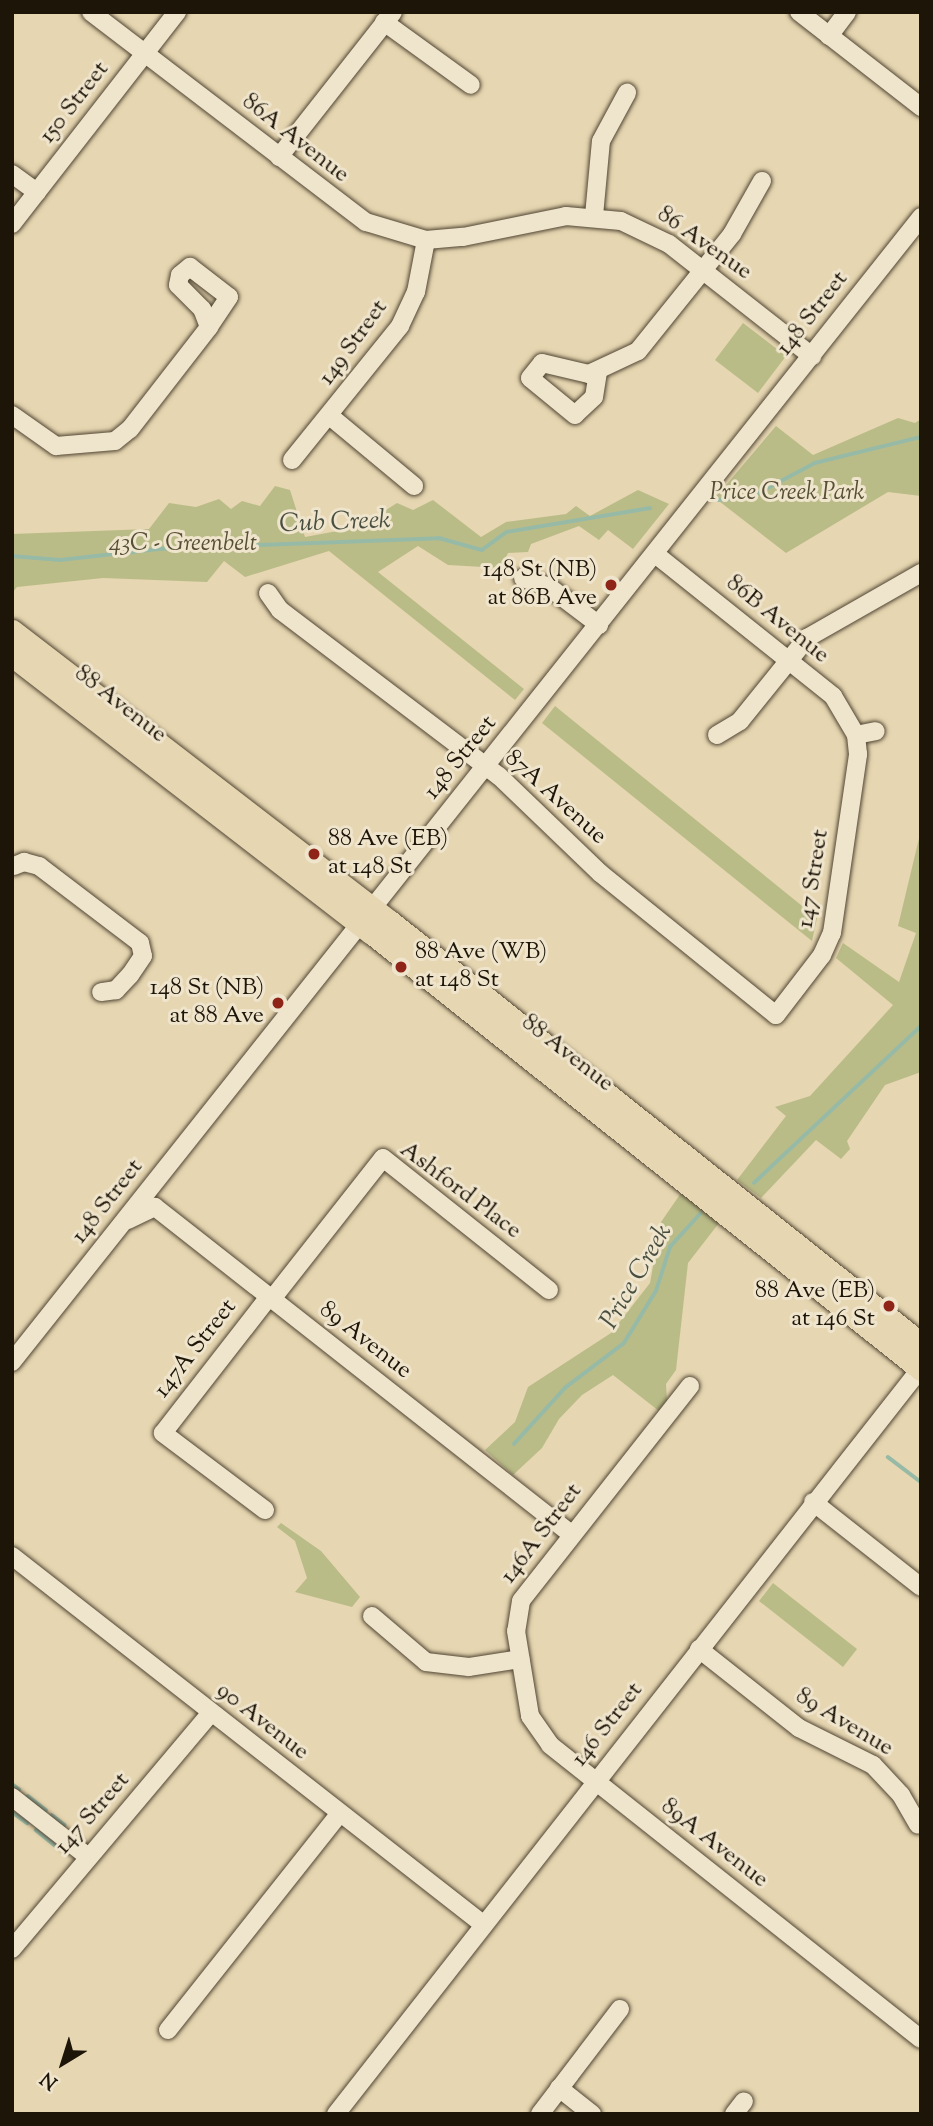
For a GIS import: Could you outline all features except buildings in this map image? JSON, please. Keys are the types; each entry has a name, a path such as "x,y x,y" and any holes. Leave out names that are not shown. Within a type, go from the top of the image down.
{"main road":[{"name":"88 Avenue","path":"12,631 921,1369"},
{"name":"88 Avenue","path":"12,655 365,915 921,1344"}],"street":[{"name":"86A Avenue","path":"91,12 354,216 384,229 426,240"},
{"name":"150 Street","path":"12,223 177,12"},
{"path":"799,12 921,107"},
{"path":"829,36 847,12"},
{"path":"279,157 388,17 471,85"},
{"path":"594,216 603,135 627,93"},
{"path":"12,174 37,192"},
{"path":"598,372 638,351 744,216 762,181"},
{"name":"86 Avenue","path":"426,240 463,237 554,218 594,216 647,231 703,270 812,356"},
{"name":"148 Street","path":"12,1362 921,218"},
{"name":"149 Street","path":"292,460 331,417 403,321 416,292 426,240"},
{"path":"12,415 56,446 115,441 130,429 209,327"},
{"path":"331,417 414,486"},
{"name":"86B Avenue","path":"655,554 837,701 856,735"},
{"path":"716,735 740,721 807,638 921,573"},
{"path":"523,578 549,587 599,625"},
{"name":"87A Avenue","path":"268,593 280,610 486,767 600,873 776,1015"},
{"path":"856,735 876,731"},
{"name":"147 Street","path":"776,1015 822,956 832,933 858,754 856,735"},
{"path":"13,866 24,862 39,866 140,943 143,956 130,975 116,990 101,992"},
{"name":"Ashford Place","path":"270,1298 383,1158 549,1290"},
{"name":"89 Avenue","path":"124,1222 155,1207 571,1534"},
{"name":"147A Street","path":"265,1510 163,1433 270,1298"},
{"name":"146 Street","path":"336,2114 813,1502 921,1369"},
{"name":"146A Street","path":"520,1659 515,1621 521,1601 690,1386"},
{"path":"813,1502 921,1587"},
{"name":"90 Avenue","path":"12,1556 339,1814 484,1924"},
{"path":"372,1616 426,1662 469,1667 520,1659"},
{"name":"89 Avenue","path":"699,1649 799,1727 873,1765 901,1795 918,1825"},
{"name":"89A Avenue","path":"520,1659 535,1727 595,1782 921,2039"},
{"name":"147 Street","path":"12,1949 87,1856 211,1713"},
{"path":"12,1797 87,1856"},
{"path":"168,2030 339,1814"},
{"path":"540,2114 620,2009"},
{"path":"559,2088 592,2114"}],"green space":[{"path":"743,323 786,356 758,393 715,360"},
{"name":"Price Creek Park","path":"898,418 915,423 921,419 921,496 888,492 786,553 715,498 776,426 813,455"},
{"name":"43C - Greenbelt","path":"275,486 290,490 305,537 359,527 397,503 413,510 433,500 481,537 506,522 566,514 576,506 590,516 638,490 669,504 633,549 608,530 599,540 579,526 531,544 528,552 508,553 501,568 448,565 418,546 378,572 524,689 515,700 329,551 245,577 224,561 207,582 103,578 17,587 12,593 12,534 149,529 169,503 196,507 219,499 231,509 242,501 260,506"},
{"path":"555,706 817,918 812,941 542,723"},
{"path":"921,830 921,1072 885,1085 847,1141 850,1149 841,1159 816,1140 761,1198 737,1180 786,1116 775,1107 810,1096 893,1005 836,958 843,943 899,982 916,933 898,926"},
{"path":"681,1193 719,1223 688,1263 676,1370 666,1384 667,1401 659,1411 613,1375 582,1395 559,1419 542,1448 513,1475 485,1450 515,1422 528,1387 611,1333 650,1283 661,1222"},
{"path":"281,1523 321,1551 360,1597 352,1607 295,1592 307,1578 295,1541 277,1527"},
{"path":"773,1583 857,1649 843,1667 759,1601"}],"waterway":[{"name":"Cub Creek","path":"718,500 751,497 815,463 921,437"},
{"name":"Cub Creek","path":"12,556 60,560 158,549 439,538 482,550 507,532 650,508"},
{"name":"Price Creek","path":"754,1183 921,1026"},
{"name":"Price Creek","path":"514,1444 565,1388 624,1343 656,1291 670,1247 700,1214"},
{"path":"888,1457 921,1482"},
{"path":"12,1784 19,1789"},
{"path":"28,1796 46,1810"},
{"path":"12,1812 27,1823"},
{"path":"52,1815 65,1825"},
{"path":"36,1830 57,1847"}],"place":[{"name":"148 St (NB) at 86B Ave","path":"611,585"},
{"name":"88 Ave (EB) at 148 St","path":"314,854"},
{"name":"88 Ave (WB) at 148 St","path":"401,967"},
{"name":"148 St (NB) at 88 Ave","path":"278,1003"},
{"name":"88 Ave (EB) at 146 St","path":"889,1306"}]}
